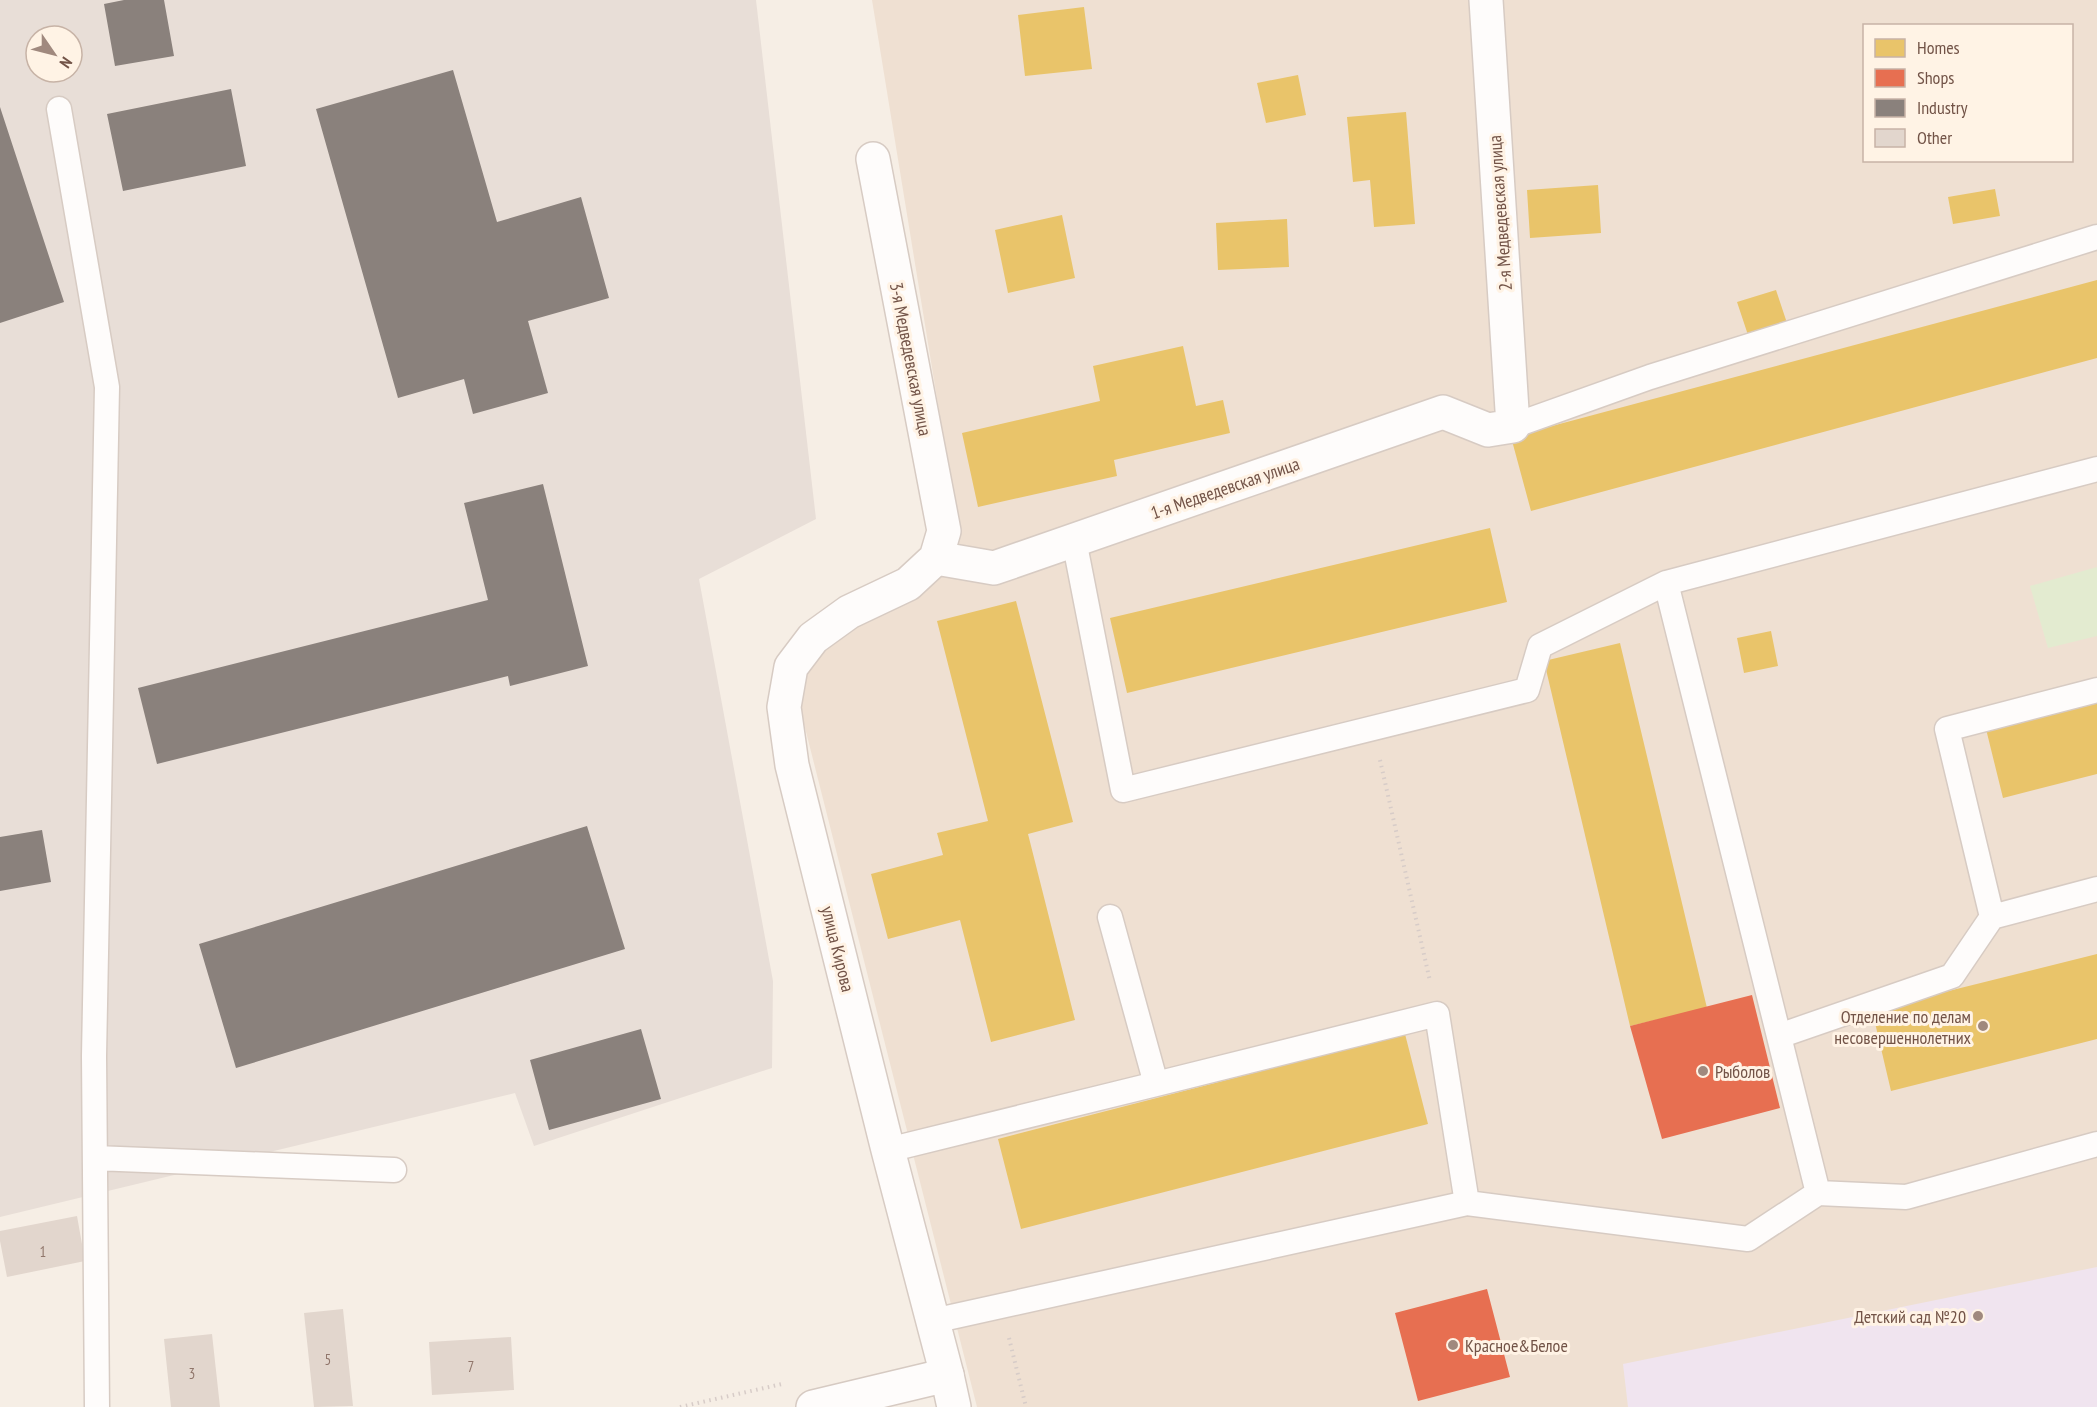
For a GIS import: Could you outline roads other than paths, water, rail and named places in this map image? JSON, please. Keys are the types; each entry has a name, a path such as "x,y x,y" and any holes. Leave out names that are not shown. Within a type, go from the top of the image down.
{"street":[{"name":"2-я Медведевская улица","path":"1486,0 1513,426"},
{"name":"3-я Медведевская улица","path":"873,159 944,531 936,558"},
{"name":"1-я Медведевская улица","path":"936,558 994,568 1443,412 1488,430 1513,426"},
{"name":"улица Кирова","path":"936,558 908,584 849,612 813,638 791,667 784,707 792,765 954,1407"},
{"path":"813,1407 947,1375"}],"lane":[{"path":"58,109 107,387 94,1056 97,1407"},
{"path":"1513,426 1650,377 2097,237"},
{"path":"1074,540 1123,790 1527,690 1540,646 1666,583 2097,469"},
{"path":"1666,583 1818,1193"},
{"path":"1992,917 1947,729 2097,690"},
{"path":"1779,1036 1952,976 1992,917 2097,889"},
{"path":"1110,917 1156,1084"},
{"path":"888,1150 1437,1014 1467,1203"},
{"path":"933,1321 1467,1203 1748,1239 1818,1193 1906,1197 2097,1144"},
{"path":"95,1158 394,1170"}],"place":[{"name":"Отделение по делам несовершеннолетних","path":"1983,1026"},
{"name":"Рыболов","path":"1703,1071"},
{"name":"Детский сад №20","path":"1978,1316"},
{"name":"Красное&Белое","path":"1453,1345"}]}
